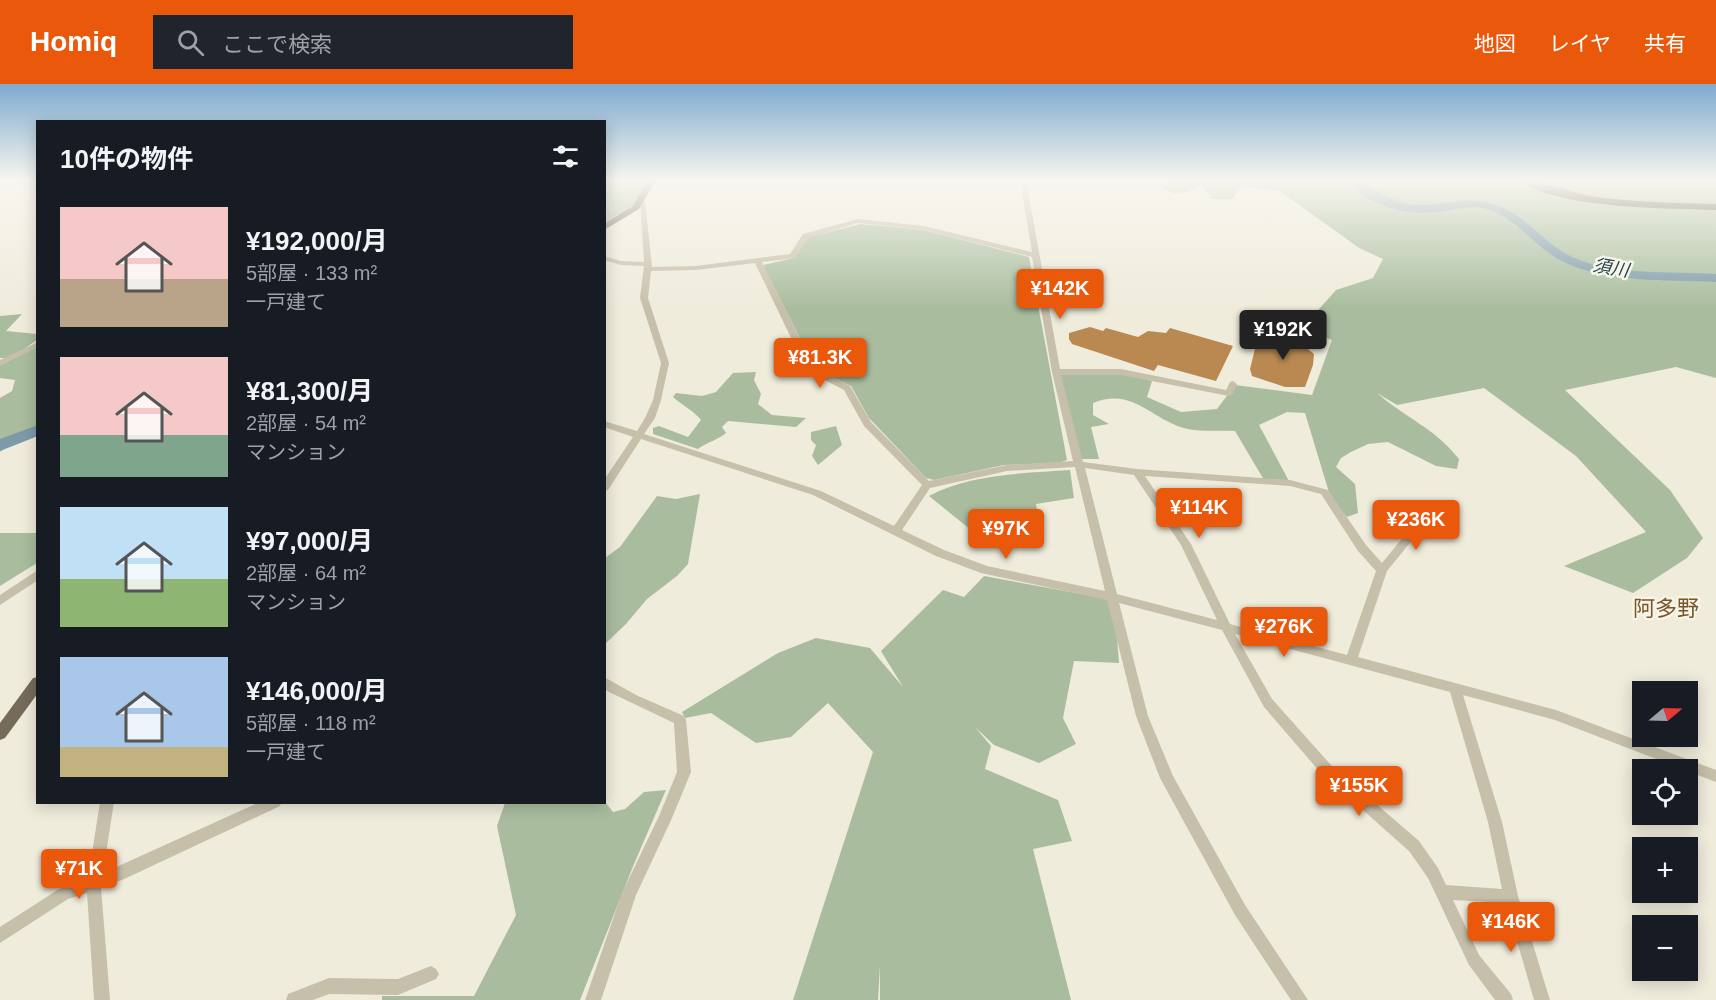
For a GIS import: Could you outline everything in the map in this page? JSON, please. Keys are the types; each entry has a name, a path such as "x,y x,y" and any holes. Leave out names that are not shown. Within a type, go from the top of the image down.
{"main road":[{"path":"0,734 36,685"}],"street":[{"path":"606,485 640,436 657,400 665,363 644,298 648,267 644,223"},
{"path":"606,259 648,267 758,261 792,256 806,236 852,223"},
{"path":"874,223 924,228 1035,255"},
{"path":"1030,223 1056,372 1077,464 1142,716 1167,778 1240,910 1300,1000"},
{"path":"758,261 810,369 847,388 867,424 927,484"},
{"path":"0,363 36,345"},
{"path":"1056,372 1121,372 1229,393 1233,384"},
{"path":"606,425 817,493 940,553 985,570 1113,597 1556,715 1716,776"},
{"path":"896,531 927,484 1006,468 1077,464 1137,472 1290,483 1324,492 1362,548 1382,570"},
{"path":"1137,472 1159,500 1186,544 1226,626 1268,703 1325,768 1414,846 1433,873 1474,960 1505,1000"},
{"path":"1351,660 1382,570 1427,515"},
{"path":"0,601 36,575"},
{"path":"594,1000 629,893 684,772 680,720 662,710 619,693 606,683"},
{"path":"1455,688 1495,822 1511,896 1542,1000"},
{"path":"102,1000 94,884 107,804"},
{"path":"0,936 64,894 94,884 271,804"},
{"path":"1441,892 1511,896"},
{"path":"294,1000 329,986 398,987 431,974"}],"green space":[{"path":"1324,223 1716,223 1716,378 1676,367 1565,390 1670,490 1703,538 1687,558 1633,593 1564,566 1646,532 1576,456 1484,388 1397,405 1377,393 1450,448 1459,459 1457,469 1436,466 1388,442 1368,444 1341,458 1336,467 1355,484 1358,513 1347,517 1331,499 1305,413 1287,412 1259,425 1290,483 1264,480 1235,431 1188,429 1120,399 1107,399 1093,403 1093,415 1109,424 1091,427 1099,459 1078,459 1059,372 1108,370 1152,381 1147,397 1181,412 1217,409 1235,385 1312,395 1332,340 1302,328 1336,290 1373,278 1383,259 1359,248"},
{"path":"861,224 924,230 1029,257 1067,460 1059,463 1004,465 934,480 926,478 869,418 851,386 815,368 763,265 794,258 809,237"},
{"path":"22,314 6,331 36,334 36,341 11,358 0,358 0,316"},
{"path":"36,346 36,430 17,437 0,452 0,398 12,391 15,380 0,378 0,364"},
{"path":"756,372 754,380 761,394 758,404 772,415 806,418 796,427 728,421 722,427 726,433 698,449 653,434 653,428 659,426 688,437 701,420 673,397 676,393 702,396 716,392 733,373"},
{"path":"836,426 842,445 818,465 812,456 816,445 811,440 811,432"},
{"path":"1070,470 1074,498 1036,504 1037,510 971,530 929,496 961,483 979,479"},
{"path":"700,494 688,564 677,576 647,599 606,643 606,557 620,547 657,496 676,499"},
{"path":"0,533 36,533 36,564 0,586"},
{"path":"984,576 1114,600 1119,663 1074,661 1063,718 1076,744 1039,763 994,745 975,727 991,746 985,769 1058,800 1072,841 1033,849 1071,1000 880,1000 880,966 878,1000 793,1000 873,752 828,703 791,737 756,743 711,713 685,718 682,712 778,653 816,638 870,648 903,687 881,651 943,590 964,597"},
{"path":"666,790 580,1000 382,1000 382,996 474,996 516,915 497,826 505,804 606,803 613,812 625,809 644,792"}],"building":[{"path":"1090,327 1103,331 1106,328 1138,337 1148,331 1166,333 1170,328 1233,346 1216,381 1158,365 1154,371 1072,344 1069,333"},
{"path":"1274,332 1310,341 1308,349 1314,354 1313,365 1305,387 1285,387 1252,376 1250,369 1255,349 1265,340 1272,339"}],"waterway":[{"name":"須川","path":"1522,223 1556,252 1584,265 1640,274 1716,278"},
{"path":"0,446 36,431"}],"district":[{"name":"阿多野","path":"1666,608"}]}
